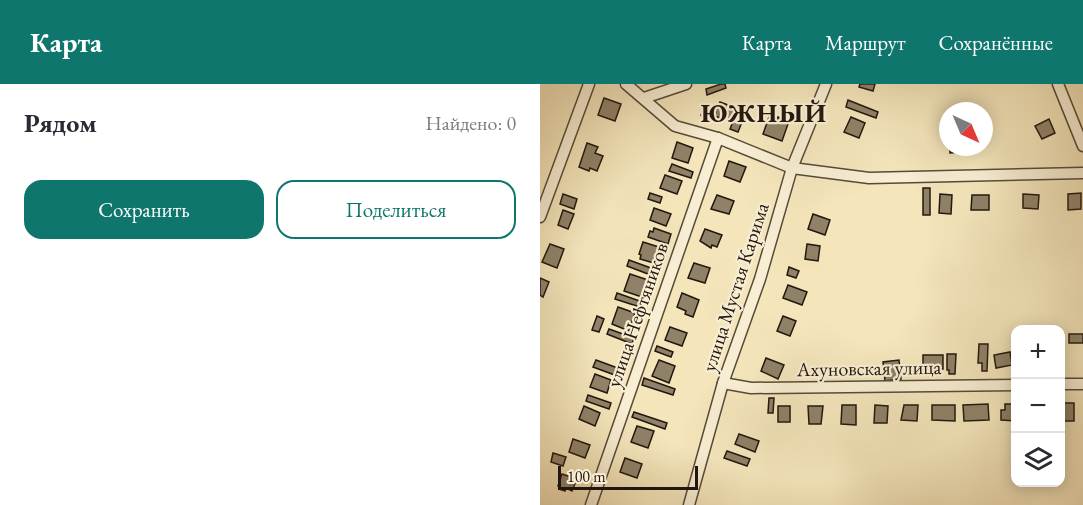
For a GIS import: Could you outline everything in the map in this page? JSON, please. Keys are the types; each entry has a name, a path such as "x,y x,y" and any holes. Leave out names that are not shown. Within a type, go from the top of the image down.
{"street":[{"path":"540,216 589,84"},
{"path":"627,84 675,126 718,138 792,168 869,178 1083,173"},
{"path":"644,98 687,84"},
{"name":"улица Мустая Карима","path":"689,505 723,383 760,279 792,168 825,84"},
{"path":"1058,84 1083,146"},
{"name":"улица Нефтяников","path":"591,505 718,138"},
{"name":"Ахуновская улица","path":"723,383 751,388 1011,385"},
{"path":"1065,384 1083,384"}],"building":[{"path":"725,84 726,88 707,95 706,89"},
{"path":"860,84 875,84 873,91 859,87"},
{"path":"604,98 621,104 615,121 598,115"},
{"path":"848,100 878,112 876,118 846,107"},
{"path":"720,102 736,108 730,122 715,116 716,112 714,112"},
{"path":"707,105 712,108 707,120 701,115"},
{"path":"769,117 789,121 782,141 763,134"},
{"path":"851,117 865,123 859,138 844,132"},
{"path":"734,119 742,122 738,132 730,129"},
{"path":"1049,119 1055,133 1042,139 1035,126"},
{"path":"677,142 693,148 688,163 672,158"},
{"path":"587,143 598,147 595,153 603,156 597,171 579,167"},
{"path":"729,161 746,167 740,182 724,176"},
{"path":"672,164 693,172 691,178 669,171"},
{"path":"665,175 682,181 677,194 660,188"},
{"path":"923,188 930,188 930,215 923,215"},
{"path":"650,193 662,197 660,203 648,199"},
{"path":"1081,193 1081,209 1068,210 1068,194"},
{"path":"563,194 577,199 574,209 560,204"},
{"path":"940,194 952,195 951,214 939,213"},
{"path":"1023,194 1039,195 1038,209 1023,208"},
{"path":"717,195 734,201 729,214 711,209"},
{"path":"972,195 989,195 989,210 971,210"},
{"path":"654,208 671,214 666,226 650,220"},
{"path":"563,210 574,214 568,229 558,225"},
{"path":"813,214 830,220 825,235 808,229"},
{"path":"654,228 671,234 668,244 648,237"},
{"path":"705,229 722,235 717,247 712,245 711,248 700,241"},
{"path":"643,242 659,247 654,263 640,259 639,254"},
{"path":"550,244 564,249 557,268 542,262"},
{"path":"807,244 820,246 818,261 805,259"},
{"path":"629,260 659,271 656,277 627,266"},
{"path":"694,263 710,268 705,283 688,278"},
{"path":"789,267 799,271 796,278 787,275"},
{"path":"630,274 648,280 642,297 624,291"},
{"path":"540,278 549,282 543,297 540,295"},
{"path":"788,285 807,292 802,305 783,298"},
{"path":"617,293 648,304 646,309 615,299"},
{"path":"682,293 699,300 693,317 677,307"},
{"path":"618,307 635,313 629,331 612,324"},
{"path":"597,316 604,319 599,332 592,330"},
{"path":"783,316 796,321 790,336 777,331"},
{"path":"670,327 687,333 682,346 665,340"},
{"path":"609,329 634,338 632,344 607,334"},
{"path":"1069,334 1083,334 1083,343 1069,343"},
{"path":"979,344 988,344 987,371 982,371 982,363 978,363"},
{"path":"657,346 673,352 671,357 655,351"},
{"path":"1010,352 1011,365 996,368 994,355"},
{"path":"947,354 956,354 955,374 949,374 947,370"},
{"path":"923,355 943,355 943,369 923,369"},
{"path":"766,358 784,365 778,379 761,371"},
{"path":"596,360 623,370 620,377 593,367"},
{"path":"659,360 675,366 669,383 652,376"},
{"path":"899,360 901,379 885,381 883,362"},
{"path":"595,374 611,380 607,393 590,387"},
{"path":"644,378 675,389 673,395 642,385"},
{"path":"588,395 611,403 609,409 586,401"},
{"path":"769,398 774,398 773,413 768,413"},
{"path":"1065,403 1074,403 1074,421 1065,421"},
{"path":"988,404 989,420 964,421 963,405"},
{"path":"1005,404 1011,404 1011,421 1001,420 1001,410 1005,410"},
{"path":"842,405 856,405 856,425 841,424"},
{"path":"875,405 888,406 887,423 874,423"},
{"path":"904,405 918,405 917,421 901,420"},
{"path":"932,405 955,405 955,421 932,420"},
{"path":"584,406 600,413 595,426 579,419"},
{"path":"778,406 790,406 790,422 778,422"},
{"path":"808,406 823,406 821,424 809,424"},
{"path":"634,412 667,423 665,429 632,417"},
{"path":"637,426 654,431 648,448 631,442"},
{"path":"739,434 759,441 755,452 735,444"},
{"path":"573,439 590,445 585,458 569,452"},
{"path":"727,451 750,459 747,466 724,458"},
{"path":"553,453 566,457 563,466 551,462"},
{"path":"625,458 642,464 637,478 620,472"},
{"path":"562,474 577,479 572,491 566,488 565,491 559,489"}],"district":[{"name":"ЮЖНЫЙ","path":"764,113"}]}
